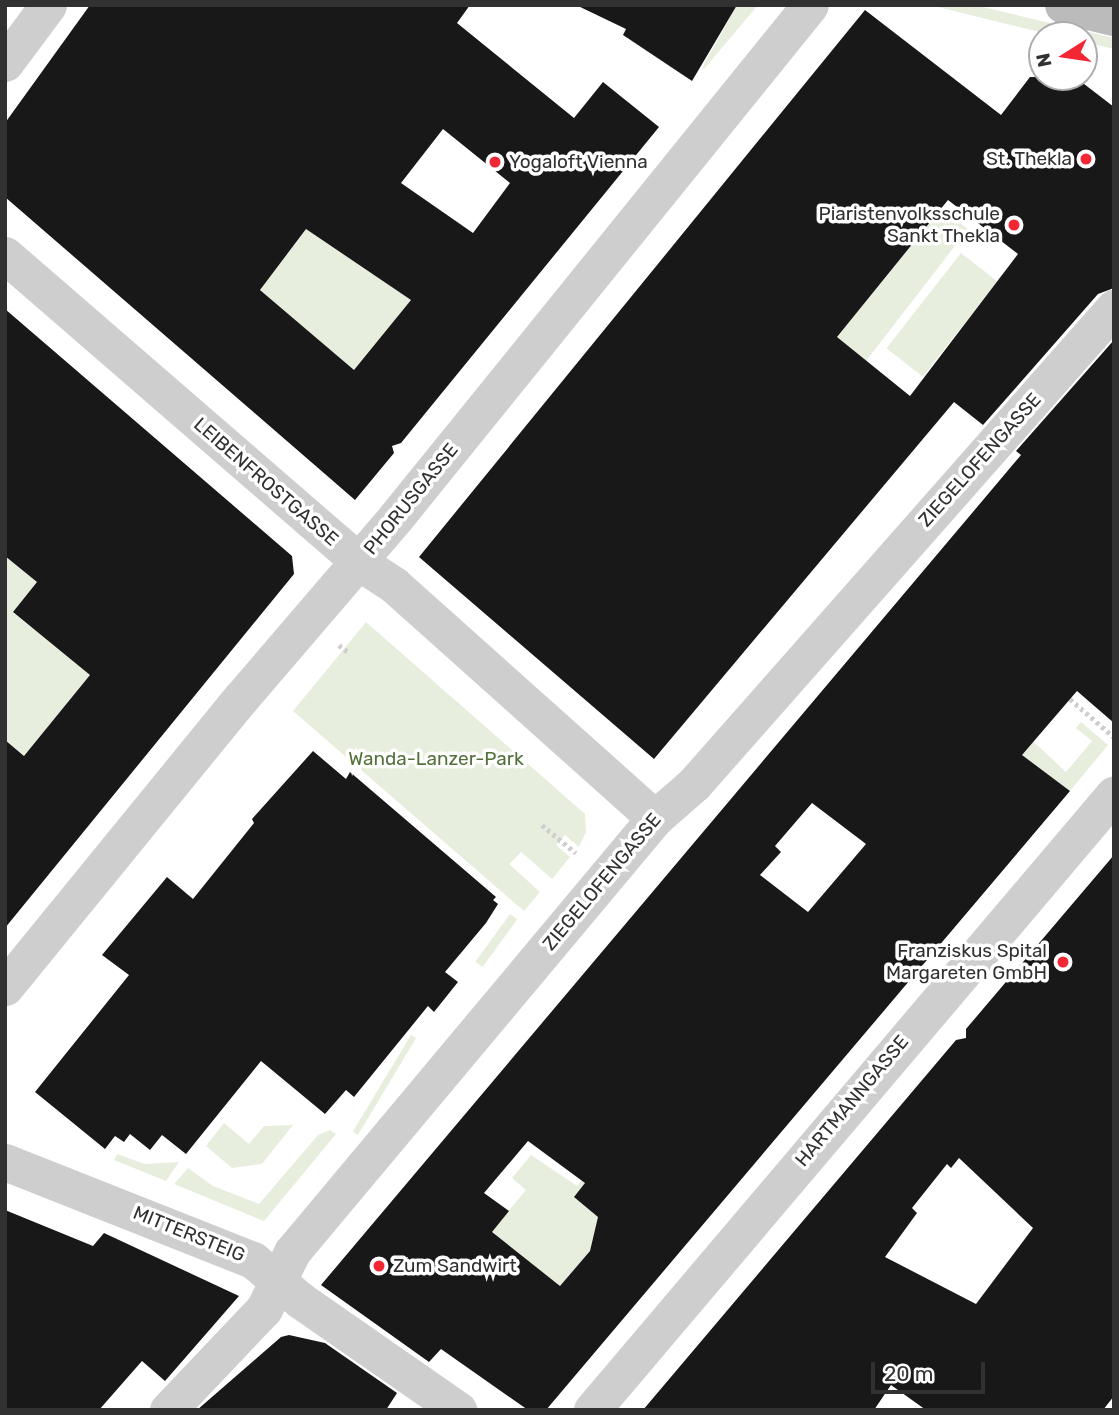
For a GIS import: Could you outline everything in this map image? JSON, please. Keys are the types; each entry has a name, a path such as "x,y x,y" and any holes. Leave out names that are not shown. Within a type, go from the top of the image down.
{"main road":[{"path":"1064,5 1114,17"}],"street":[{"path":"5,63 48,5"},
{"name":"PHORUSGASSE","path":"5,987 240,698 359,562 810,5"},
{"name":"LEIBENFROSTGASSE","path":"5,255 359,562 394,585 655,818"},
{"name":"ZIEGELOFENGASSE","path":"168,1410 264,1309 301,1242 655,818 694,784 1114,308"},
{"name":"HARTMANNGASSE","path":"592,1410 1114,794"},
{"name":"MITTERSTEIG","path":"5,1163 253,1260 278,1281 457,1410"}],"path":[{"path":"339,645 348,652"},
{"path":"1070,699 1114,737"},
{"path":"542,825 579,856"}],"green space":[{"path":"737,5 758,5 704,69 702,68"},
{"path":"930,5 974,5 1042,21 1028,21 1028,29"},
{"path":"1098,34 1114,38 1114,49 1098,45"},
{"path":"924,197 968,229 866,361 837,337 923,231"},
{"path":"306,229 411,300 330,401 321,342 260,290"},
{"path":"961,253 997,281 923,377 887,348"},
{"path":"5,556 41,576 13,613 96,677 50,724 52,732 30,760 5,740"},
{"name":"Wanda-Lanzer-Park","path":"366,622 585,814 586,832 579,847 565,835 556,845 570,857 552,879 521,852 509,864 540,892 524,911 293,711"},
{"path":"1081,722 1108,745 1070,791 1008,745 1021,730 1066,772 1092,741 1076,728"},
{"path":"510,914 517,919 483,967 475,962"},
{"path":"411,1035 416,1038 358,1135 353,1132"},
{"path":"224,1123 249,1144 264,1126 293,1125 262,1164 232,1168 206,1146"},
{"path":"330,1130 336,1134 264,1221 174,1184 188,1168 213,1186 259,1204 318,1135"},
{"path":"117,1154 145,1164 179,1162 166,1181 114,1160"},
{"path":"531,1155 577,1186 603,1156 642,1186 595,1233 590,1251 560,1286 491,1232 526,1190 512,1178"}],"building":[{"path":"90,5 470,5 457,23 574,118 603,82 659,127 401,443 392,446 394,453 355,500 5,197 5,123","holes":["443,129 510,183 473,233 401,183","306,229 411,300 354,370 260,290"]},
{"path":"576,5 737,5 692,81 623,35 626,29"},
{"path":"865,10 1001,115 1028,80 1028,91 1093,91 1114,107 1114,288 1098,294 983,425 954,402 654,759 419,557","holes":["948,200 1018,254 910,396 837,337"]},
{"path":"5,309 292,556 294,574 5,928 5,740 24,756 90,675 13,612 37,582 5,556"},
{"path":"1114,340 1114,723 1077,691 1022,755 1070,791 546,1410 528,1410 441,1349 429,1362 321,1285 1021,455 1016,451","holes":["812,803 866,844 808,912 760,875 781,852 775,846","528,1141 585,1183 574,1197 598,1217 590,1251 560,1286 492,1232 509,1211 484,1193"]},
{"path":"313,751 346,779 350,772 496,897 493,900 498,904 486,923 445,972 458,982 434,1012 428,1006 354,1097 346,1090 325,1114 261,1061 186,1154 162,1135 150,1150 130,1134 124,1142 115,1136 105,1149 35,1092 129,975 102,955 167,877 193,899 254,823 252,819"},
{"path":"1114,855 1114,1396 1103,1410 926,1410 891,1385 874,1410 643,1410 956,1040 966,1038 966,1029","holes":["959,1158 1033,1228 976,1304 885,1257 917,1213 912,1208 947,1164 951,1168"]},
{"path":"5,1210 93,1246 104,1233 239,1296 165,1381 142,1361 99,1410 5,1410"},
{"path":"289,1335 325,1343 397,1393 386,1410 197,1410 281,1337"}],"place":[{"name":"St. Thekla","path":"1086,159"},
{"name":"Yogaloft Vienna","path":"495,162"},
{"name":"Piaristenvolksschule Sankt Thekla","path":"1014,225"},
{"name":"Franziskus Spital Margareten GmbH","path":"1063,962"},
{"name":"Zum Sandwirt","path":"379,1266"}]}
